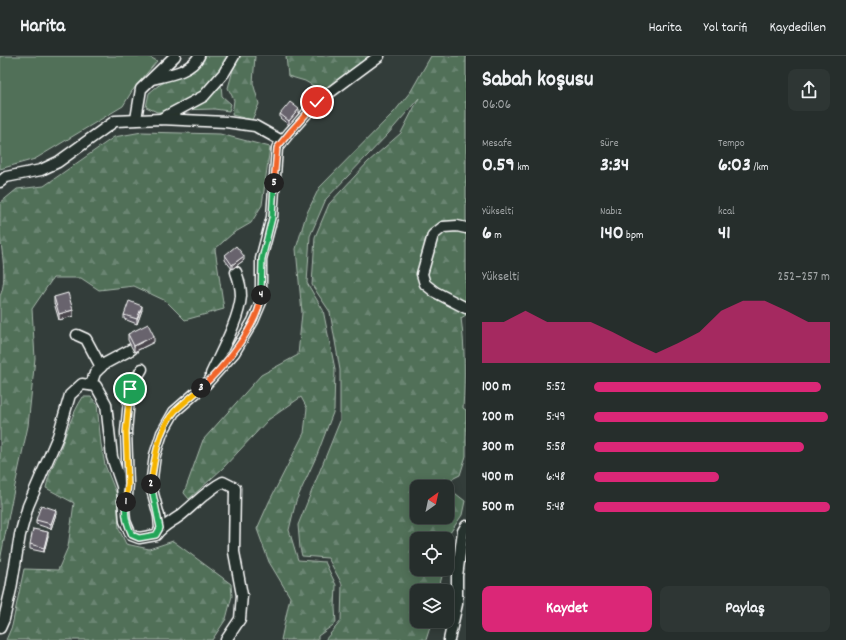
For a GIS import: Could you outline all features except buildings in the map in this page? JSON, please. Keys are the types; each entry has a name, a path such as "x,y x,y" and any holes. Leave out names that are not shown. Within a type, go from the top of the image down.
{"street":[{"path":"136,120 141,89 175,56"},
{"path":"152,78 177,72 196,62 199,56"},
{"path":"161,119 204,96 224,73 234,56"},
{"path":"160,528 159,516 150,486 155,455 162,433 174,412 207,383 234,353 253,321 261,302 262,259 272,218 277,148 317,102 351,78 378,56"},
{"path":"0,182 6,177 41,170 58,162 115,121 161,119 226,122 254,126 282,141"},
{"path":"466,228 457,226 443,227 433,235 422,274 425,284 435,292 466,308"},
{"path":"207,383 235,322 241,297 240,284 236,272"},
{"path":"77,335 86,339 101,367"},
{"path":"91,385 95,373 101,367 112,359 132,350"},
{"path":"124,509 128,484 126,432 130,389 142,369"},
{"path":"0,628 4,619 11,589 20,535 28,506 58,436 70,395 82,384 96,386 106,404 112,458 122,486 125,521 132,535 139,538 156,535 160,528 180,516 216,485 223,482 235,488 234,552 242,595 240,619 226,640"},
{"path":"449,640 457,604 457,576 463,531 466,526"}],"green space":[{"path":"0,56 148,56 157,61 132,91 123,106 35,159 0,169"},
{"path":"206,56 233,56 221,84 222,96 231,104 229,111 214,109 157,112 146,107 149,93 156,87 192,71"},
{"path":"240,56 255,56 253,83 259,104 252,120 232,115 234,100 228,88 233,70"},
{"path":"286,56 371,56 326,91 305,81 288,76"},
{"path":"431,56 466,56 466,315 461,318 464,351 463,408 466,410 466,456 460,475 452,480 410,480 410,524 454,524 454,492 465,501 462,515 451,532 410,532 410,576 442,576 440,584 410,584 410,628 430,628 426,640 325,640 341,621 342,584 328,558 302,556 298,525 340,421 340,370 330,312 312,285 315,237 329,204 368,162 401,133 419,98 388,134 326,199 310,236 307,283 323,310 335,369 334,410 317,455 296,501 289,530 298,560 325,562 336,585 336,623 318,636 318,640 281,640 290,597 269,562 257,529 304,433 307,408 301,397 268,420 223,468 189,499 184,493 203,440 261,375 298,355 302,313 296,249 306,215 319,188 395,111 411,91"},
{"path":"142,132 220,134 270,147 262,205 251,223 232,234 215,249 224,309 185,320 166,301 134,286 99,290 81,278 53,278 32,309 35,358 28,426 0,561 0,296 4,281 4,273 0,231 0,203 17,189 44,186 114,137"},
{"path":"83,397 91,397 97,404 101,444 105,465 117,495 119,529 126,544 149,549 173,541 231,584 232,596 226,619 212,640 6,640 12,626 24,569 58,570 68,547 74,503 46,488 50,473 70,423"}],"route":[{"path":"130,389 126,432 128,484 124,509 125,521 132,535 139,538 156,535 160,528 159,516 150,486 155,455 162,433 174,412 207,383 234,353 253,321 261,302 262,259 272,218 277,148 317,102"}]}
